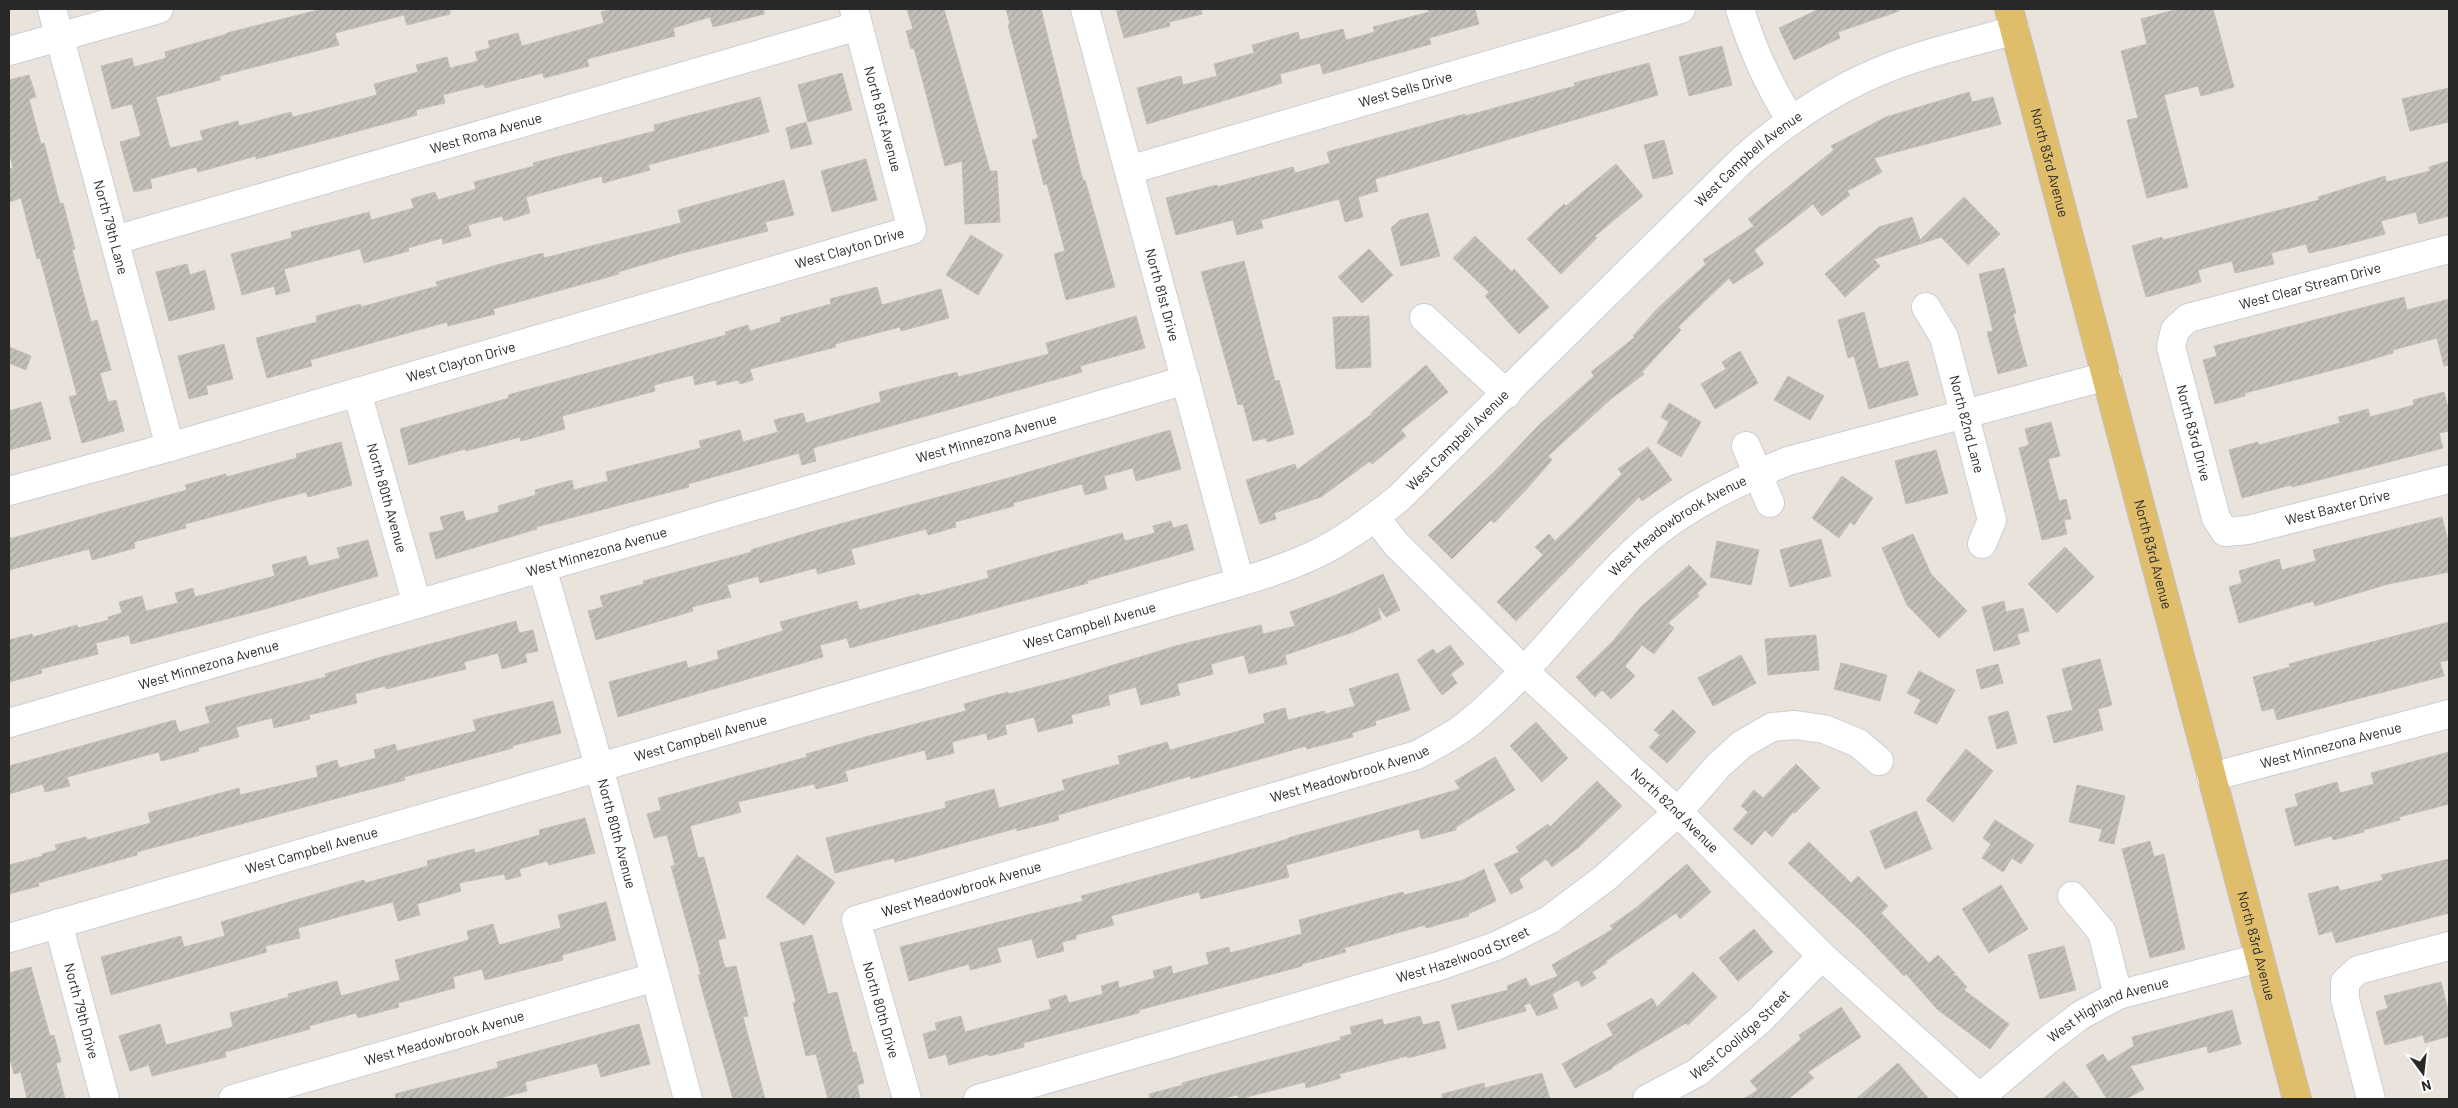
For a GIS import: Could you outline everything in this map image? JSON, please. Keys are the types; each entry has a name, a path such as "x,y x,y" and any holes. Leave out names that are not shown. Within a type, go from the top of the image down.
{"main road":[{"name":"North 83rd Avenue","path":"2012,20 2296,1099"}],"street":[{"name":"North 79th Lane","path":"52,9 170,447"},
{"path":"9,51 159,9"},
{"name":"North 81st Drive","path":"1085,9 1240,582"},
{"name":"West Sells Drive","path":"1129,170 1681,9"},
{"path":"1740,9 1756,55 1774,93 1790,119"},
{"name":"North 81st Avenue","path":"856,17 912,230"},
{"name":"West Roma Avenue","path":"115,240 856,17"},
{"name":"West Campbell Avenue","path":"9,938 1240,582 1279,570 1319,552 1375,517 1399,498 1507,394 1740,162 1790,119 1846,88 1891,67 2012,20"},
{"name":"West Clayton Drive","path":"9,491 170,447 912,230"},
{"name":"West Clear Stream Drive","path":"2175,330 2188,318 2449,248"},
{"name":"North 82nd Lane","path":"1926,307 1944,337 1966,414 1992,520 1982,544"},
{"path":"1424,318 1507,394"},
{"name":"North 83rd Drive","path":"2175,330 2171,347 2216,518 2225,532"},
{"name":"West Meadowbrook Avenue","path":"856,920 1417,755 1468,724 1524,671 1624,562 1658,531 1702,502 1757,473 1788,461 2107,376"},
{"name":"West Minnezona Avenue","path":"9,723 1186,380"},
{"name":"North 80th Avenue","path":"357,392 417,604"},
{"name":"West Meadowbrook Avenue","path":"1746,446 1770,503"},
{"name":"West Baxter Drive","path":"2225,532 2248,530 2449,479"},
{"name":"North 82nd Avenue","path":"1375,517 1396,544 1524,671 1678,812 1822,956 1979,1099"},
{"name":"North 80th Avenue","path":"542,568 688,1099"},
{"name":"West Minnezona Avenue","path":"2211,777 2449,714"},
{"name":"West Hazelwood Street","path":"978,1099 1439,966 1496,946 1549,920 1605,878 1678,812 1718,766 1741,745 1772,727 1795,725 1824,729 1858,743 1879,761"},
{"path":"2072,896 2102,932 2118,995"},
{"name":"North 80th Drive","path":"856,920 907,1099"},
{"name":"North 79th Drive","path":"58,923 105,1099"},
{"path":"2371,1099 2345,999 2345,982 2358,970 2449,946"},
{"name":"West Coolidge Street","path":"1647,1099 1698,1072 1759,1021 1822,956"},
{"name":"West Highland Avenue","path":"1979,1099 2054,1035 2081,1015 2118,995 2260,958"},
{"name":"West Meadowbrook Avenue","path":"233,1099 655,977"}],"building":[{"path":"322,9 450,9 450,14 407,25 404,15 335,33 339,45 220,76 220,80 156,97 170,148 203,140 200,131 238,121 239,126 291,112 293,117 377,95 374,84 418,72 416,65 447,57 450,68 478,61 475,52 490,48 488,41 518,33 522,46 604,23 601,12 613,9 764,9 764,14 713,27 710,17 673,28 675,36 587,59 589,66 544,78 543,73 485,88 484,84 443,95 445,103 416,110 417,115 256,159 256,156 198,172 196,167 150,179 152,188 134,192 120,142 141,136 132,104 112,109 101,66 132,58 134,67 166,58 165,52 227,33"},
{"path":"907,9 944,9 990,171 997,171 1000,222 965,224 962,161 945,166 914,48 911,49 906,31 913,29"},
{"path":"1006,9 1041,9 1083,181 1085,180 1115,287 1066,300 1054,254 1065,251 1047,184 1044,185 1032,140 1038,138 1008,25 1010,24"},
{"path":"1116,9 1201,9 1202,14 1169,22 1170,26 1124,38"},
{"path":"1428,9 1475,9 1479,24 1429,38 1431,44 1323,74 1320,63 1280,74 1282,83 1147,124 1137,88 1181,76 1183,85 1217,76 1214,64 1254,53 1252,45 1298,32 1300,40 1343,29 1346,40 1375,32 1373,27 1429,12"},
{"path":"1819,9 1899,9 1899,11 1838,32 1840,38 1794,60 1779,28"},
{"path":"2178,9 2213,9 2234,87 2201,96 2198,86 2164,95 2188,187 2147,198 2127,120 2138,118 2121,51 2147,44 2141,19"},
{"path":"1722,46 1732,85 1689,96 1679,57"},
{"path":"1649,63 1658,95 1375,179 1378,191 1358,197 1363,217 1345,222 1339,199 1261,220 1263,228 1237,235 1233,220 1176,235 1166,198 1293,167 1295,173 1330,163 1327,152 1575,86 1574,83"},
{"path":"842,73 852,110 808,122 798,85"},
{"path":"29,75 36,97 29,99 41,144 44,143 60,204 63,203 75,249 72,250 91,322 97,320 111,370 100,373 108,402 116,400 124,431 82,443 69,397 77,395 40,258 37,259 21,198 9,202 9,169 13,168 9,151 9,80"},
{"path":"2449,88 2449,122 2410,131 2402,99"},
{"path":"1969,92 1972,102 1993,97 2001,124 1874,158 1882,172 1847,191 1850,195 1822,216 1813,204 1754,250 1764,264 1733,284 1729,278 1678,327 1681,330 1642,372 1644,374 1612,398 1548,456 1552,460 1524,492 1494,523 1491,520 1452,559 1428,535 1498,468 1539,425 1594,376 1591,372 1635,337 1633,336 1657,309 1706,264 1703,260 1754,226 1748,219 1834,150 1831,146 1886,117"},
{"path":"760,97 769,132 648,165 650,170 603,183 602,176 526,197 530,213 504,221 502,216 468,225 471,236 443,244 442,238 408,248 409,251 364,263 360,249 284,269 290,291 276,295 274,286 242,295 231,254 292,238 291,232 369,212 371,220 414,208 411,199 435,192 438,200 476,189 474,182 534,166 533,163 655,131 654,125"},
{"path":"806,122 812,144 791,149 786,128"},
{"path":"1664,140 1673,174 1653,179 1644,145"},
{"path":"866,159 877,200 832,212 821,171"},
{"path":"2449,161 2449,216 2419,224 2416,212 2381,221 2385,234 2309,253 2306,244 2271,253 2274,264 2235,273 2232,261 2198,270 2201,282 2146,297 2132,246 2162,237 2163,240 2319,200 2318,197 2385,176 2386,182 2430,171 2429,167"},
{"path":"1616,164 1643,196 1595,236 1597,238 1561,274 1527,239 1564,204 1566,206"},
{"path":"784,180 794,215 765,222 768,231 679,254 618,272 619,274 493,309 495,314 448,326 447,322 310,360 312,366 267,378 256,338 317,322 316,316 360,304 361,307 438,286 436,282 497,265 543,253 544,258 681,223 678,210"},
{"path":"1964,197 2000,234 1968,265 1941,237 1874,259 1880,266 1845,297 1825,274 1879,227 1912,217 1920,240"},
{"path":"1428,213 1440,256 1401,266 1391,228 1400,220"},
{"path":"971,235 1003,255 978,295 946,275"},
{"path":"1475,236 1512,272 1514,269 1549,307 1519,334 1485,296 1489,292 1453,258"},
{"path":"1369,249 1393,275 1362,303 1338,277"},
{"path":"1244,261 1275,381 1279,380 1294,434 1267,442 1266,438 1253,441 1243,404 1238,405 1201,272"},
{"path":"187,264 190,275 205,270 215,309 169,321 156,272"},
{"path":"2004,268 2016,313 2013,314 2027,366 1998,374 1987,332 1993,331 1979,274"},
{"path":"877,287 882,305 941,289 949,318 901,331 900,327 835,344 836,347 750,369 753,380 740,384 738,380 717,385 716,380 695,385 693,375 654,385 655,391 562,416 565,429 521,441 520,437 466,451 465,449 409,465 400,429 509,398 508,395 726,335 725,332 748,325 750,331 781,322 780,318 831,304 830,299"},
{"path":"2404,297 2407,310 2449,299 2449,365 2444,366 2437,338 2393,350 2393,353 2356,364 2245,393 2245,396 2215,404 2203,360 2217,356 2214,346"},
{"path":"1864,312 1879,369 1908,361 1918,395 1869,409 1854,356 1848,358 1838,320"},
{"path":"1136,316 1145,348 1080,366 1082,372 813,448 816,461 802,465 799,453 688,484 689,487 536,527 537,529 436,559 429,533 444,530 440,517 463,511 466,521 499,512 498,506 536,495 535,490 572,480 574,490 608,481 606,472 701,448 699,441 740,430 743,442 778,432 774,420 803,413 806,423 881,402 879,392 957,372 958,377 1049,354 1046,343"},
{"path":"1369,316 1371,367 1336,369 1333,317"},
{"path":"224,344 233,379 206,386 208,394 189,399 178,356"},
{"path":"9,347 31,356 26,370 9,363"},
{"path":"1740,351 1758,383 1715,409 1701,384 1726,369 1722,362"},
{"path":"1426,365 1448,392 1401,430 1406,436 1372,464 1370,461 1321,497 1274,513 1276,519 1260,524 1246,480 1295,464 1297,470 1376,411 1371,413"},
{"path":"1788,376 1824,396 1810,420 1774,400"},
{"path":"2444,392 2449,411 2449,431 2439,433 2443,448 2242,498 2229,450 2258,442 2259,445 2340,423 2338,417 2368,409 2370,417 2414,405 2413,400"},
{"path":"41,402 51,439 9,450 9,411"},
{"path":"1669,403 1701,422 1681,457 1657,443 1669,422 1661,417"},
{"path":"2051,422 2060,456 2048,459 2059,501 2066,499 2071,519 2064,520 2067,534 2042,540 2019,448 2029,445 2025,429"},
{"path":"1170,430 1181,469 1136,481 1133,468 1104,476 1107,489 1085,495 1082,484 1013,503 1014,506 955,522 956,527 928,535 926,529 851,549 855,564 818,574 816,568 760,583 758,576 727,585 731,597 692,607 693,611 596,640 588,611 603,607 600,596 644,584 643,581 752,552 751,550 807,533 1012,477"},
{"path":"341,442 352,485 308,497 306,492 185,524 186,528 134,542 135,548 92,560 89,549 9,570 9,539 187,490 185,485 226,474 226,477 297,458 296,454"},
{"path":"1648,447 1672,480 1642,501 1639,497 1516,621 1497,602 1543,555 1535,547 1549,534 1555,541 1622,474 1618,469"},
{"path":"1936,450 1948,493 1906,504 1895,461"},
{"path":"1842,476 1873,498 1854,525 1850,522 1839,538 1812,518"},
{"path":"2442,517 2449,545 2449,572 2388,584 2315,606 2313,601 2239,623 2229,587 2242,583 2239,571 2279,559 2282,570 2316,561 2313,550"},
{"path":"1171,521 1173,528 1187,524 1194,550 1087,581 1088,583 850,648 847,638 820,645 823,657 618,717 609,682 686,661 688,668 719,659 717,651 783,631 780,622 857,601 859,610 919,594 920,596 989,578 987,571 1122,533 1125,541 1155,533 1153,526"},
{"path":"1913,534 1931,574 1967,611 1939,638 1907,605 1882,548"},
{"path":"1821,539 1831,576 1790,587 1780,550"},
{"path":"368,540 378,576 265,609 131,644 129,635 96,643 98,654 41,669 42,673 9,682 9,640 32,634 33,637 77,625 78,628 109,620 108,617 122,613 119,602 142,596 146,611 178,603 175,593 193,588 195,597 275,576 272,565 306,556 309,566 340,558 337,548"},
{"path":"1717,541 1759,550 1751,585 1710,577"},
{"path":"2065,547 2094,577 2057,613 2028,584"},
{"path":"1689,565 1707,584 1697,593 1699,596 1668,623 1674,628 1654,654 1642,645 1625,666 1635,676 1611,699 1602,690 1595,697 1576,677 1612,642 1641,607"},
{"path":"1383,574 1400,610 1386,617 1377,605 1381,619 1353,632 1285,655 1287,664 1249,674 1244,655 1211,664 1213,674 1177,684 1180,695 1141,705 1136,687 1108,695 1110,705 1071,715 1073,723 1038,732 1034,717 1005,725 1007,734 988,740 986,733 952,742 954,753 927,760 925,750 845,771 848,781 816,789 814,784 738,802 741,812 690,826 698,858 704,857 726,938 718,940 725,968 736,966 748,1016 743,1017 765,1099 733,1099 698,975 701,975 671,866 675,865 667,835 654,838 647,814 661,810 658,798 807,757 806,754 869,736 966,711 964,704 1071,678 1179,645 1261,625 1263,634 1295,626 1290,612 1336,595"},
{"path":"2004,601 2006,612 2023,608 2029,631 2017,634 2020,644 1994,651 1982,607"},
{"path":"516,621 519,633 533,630 538,651 525,654 527,662 502,669 498,653 464,662 466,669 386,689 385,686 355,694 357,703 309,715 310,719 274,728 272,718 236,727 239,737 198,748 199,751 161,761 159,752 67,777 70,786 45,792 43,784 9,794 9,766 175,720 179,732 210,723 205,707 326,677 325,674 378,658"},
{"path":"2449,622 2449,660 2440,662 2444,676 2277,720 2274,708 2262,711 2253,677 2290,667 2289,664"},
{"path":"1816,635 1819,670 1768,675 1765,639"},
{"path":"1450,645 1464,664 1451,674 1457,683 1442,695 1417,660 1433,649 1437,654"},
{"path":"1741,655 1756,683 1713,706 1698,678"},
{"path":"2100,659 2112,705 2098,709 2103,730 2054,743 2047,716 2073,710 2062,669"},
{"path":"1841,663 1887,675 1880,701 1834,689"},
{"path":"1998,664 2003,683 1981,689 1976,670"},
{"path":"1919,671 1955,690 1937,724 1914,713 1921,700 1907,693"},
{"path":"1398,673 1410,710 1375,721 1376,725 1352,733 1353,737 1307,749 1306,746 1191,779 1190,776 1058,815 1059,820 1017,831 1017,828 895,862 894,858 835,873 826,838 946,808 945,802 994,789 999,808 1065,790 1062,780 1120,764 1118,756 1167,742 1170,750 1239,731 1265,723 1263,714 1285,708 1288,720 1324,711 1325,714 1355,706 1349,689"},
{"path":"553,701 561,733 404,777 405,780 137,852 137,855 38,883 39,886 9,894 9,865 43,856 42,854 57,850 55,845 86,837 87,840 151,823 148,813 239,788 240,795 318,777 316,766 337,760 339,768 376,758 374,750 395,744 397,751 476,731 473,720"},
{"path":"1673,710 1696,732 1667,763 1649,747 1660,735 1654,730"},
{"path":"2008,711 2017,743 1997,749 1988,717"},
{"path":"1536,722 1568,758 1542,782 1510,746"},
{"path":"1966,749 1993,771 1953,822 1926,800"},
{"path":"2449,752 2449,804 2399,817 2400,820 2363,830 2364,832 2333,840 2332,836 2295,846 2285,809 2298,806 2295,794 2337,782 2340,793 2374,784 2371,773"},
{"path":"1495,757 1515,790 1456,827 1456,830 1421,839 1419,829 1286,865 1289,877 1201,899 1199,892 1111,916 1114,925 1076,935 1076,939 1062,942 1064,951 1037,958 1032,939 997,948 1001,962 970,970 969,964 909,981 900,947 1083,901 1081,896 1460,789 1455,781"},
{"path":"1796,764 1820,788 1795,813 1793,812 1772,837 1765,830 1752,845 1733,829 1748,812 1741,806 1754,790 1763,798"},
{"path":"1597,781 1622,806 1579,847 1552,867 1546,859 1519,879 1523,888 1511,894 1494,864 1519,852 1516,847 1548,824 1550,827"},
{"path":"2077,785 2125,796 2114,844 2099,841 2102,829 2069,822"},
{"path":"1916,811 1932,849 1885,869 1870,831"},
{"path":"585,818 595,853 549,865 547,861 519,869 521,876 506,880 504,874 459,883 461,891 417,904 420,915 398,921 393,902 298,928 300,938 265,946 267,952 111,995 101,957 181,936 184,947 225,936 221,922 364,880 365,883 428,866 427,861 474,849 475,853 540,835 539,830"},
{"path":"1995,820 2034,845 2021,864 2012,858 2003,872 1982,858 1991,844 1983,838"},
{"path":"2150,841 2154,857 2164,854 2185,949 2150,958 2122,849"},
{"path":"1809,842 1851,883 1858,876 1888,906 1881,913 1929,963 1938,955 1955,973 1951,976 1956,975 1967,987 1964,990 2009,1024 1990,1049 1937,1009 1906,974 1904,976 1862,932 1788,863"},
{"path":"797,855 835,882 804,925 766,897"},
{"path":"2449,859 2449,913 2336,943 2332,931 2319,935 2308,894 2338,886 2340,891 2383,880 2381,875"},
{"path":"1687,864 1711,892 1680,919 1676,913 1606,961 1607,963 1592,972 1596,978 1582,987 1578,980 1552,994 1558,1008 1537,1016 1530,1003 1524,1005 1526,1011 1458,1030 1451,1005 1508,990 1507,986 1526,978 1530,987 1558,976 1552,965 1613,929 1610,926 1636,908"},
{"path":"1484,869 1496,901 1468,914 1469,916 1426,928 1425,925 1344,948 1346,952 1302,964 1302,966 1139,1010 1139,1013 1023,1043 1024,1047 989,1056 988,1054 949,1065 946,1054 929,1059 923,1034 937,1030 935,1023 961,1016 965,1032 1051,1009 1049,1000 1066,995 1069,1003 1103,994 1101,986 1118,981 1119,988 1155,978 1153,971 1171,966 1173,974 1209,964 1206,953 1229,947 1230,953 1302,934 1299,920 1403,892 1404,895 1463,880"},
{"path":"2001,885 2028,929 1989,953 1962,909"},
{"path":"606,902 616,940 562,955 563,960 485,980 482,969 453,977 455,988 398,1003 399,1007 358,1018 356,1013 309,1026 310,1029 225,1052 226,1057 152,1076 149,1065 130,1071 119,1036 160,1024 166,1045 233,1027 230,1013 289,997 288,994 337,981 341,996 400,980 395,960 469,940 467,931 493,924 499,945 561,928 558,915"},
{"path":"1754,929 1773,952 1738,981 1719,958"},
{"path":"812,935 828,994 837,992 853,1053 856,1052 864,1083 857,1085 860,1099 828,1099 816,1054 806,1056 793,1003 796,1002 780,943"},
{"path":"2064,946 2076,990 2040,999 2028,955"},
{"path":"31,967 50,1036 54,1035 61,1062 56,1063 65,1099 27,1099 21,1072 14,1074 9,1055 9,973"},
{"path":"1693,972 1717,997 1688,1025 1686,1023 1613,1068 1575,1088 1562,1064 1613,1035 1607,1024 1652,998 1657,1007"},
{"path":"2441,982 2449,1014 2449,1036 2425,1043 2423,1035 2385,1045 2376,1012 2388,1008 2384,996"},
{"path":"1841,1007 1861,1037 1808,1072 1814,1078 1788,1099 1743,1099 1758,1090 1750,1081 1801,1039 1799,1035"},
{"path":"2232,1010 2241,1044 2208,1053 2207,1046 2130,1066 2144,1089 2126,1099 2107,1099 2086,1065 2103,1054 2108,1062 2134,1046 2132,1037"},
{"path":"1420,1016 1423,1025 1439,1021 1446,1048 1339,1074 1341,1078 1306,1088 1305,1082 1239,1099 1237,1095 1221,1099 1150,1099 1149,1094 1183,1085 1182,1083 1341,1040 1340,1037 1352,1034 1350,1027 1382,1019 1384,1025"},
{"path":"639,1024 650,1064 601,1077 597,1063 525,1082 527,1091 496,1099 396,1099 395,1094 498,1068 497,1062"},
{"path":"1898,1063 1929,1099 1856,1099"},
{"path":"1542,1073 1550,1099 1442,1099 1442,1094 1484,1083 1485,1088"},
{"path":"2064,1081 2080,1099 2043,1099"}]}
